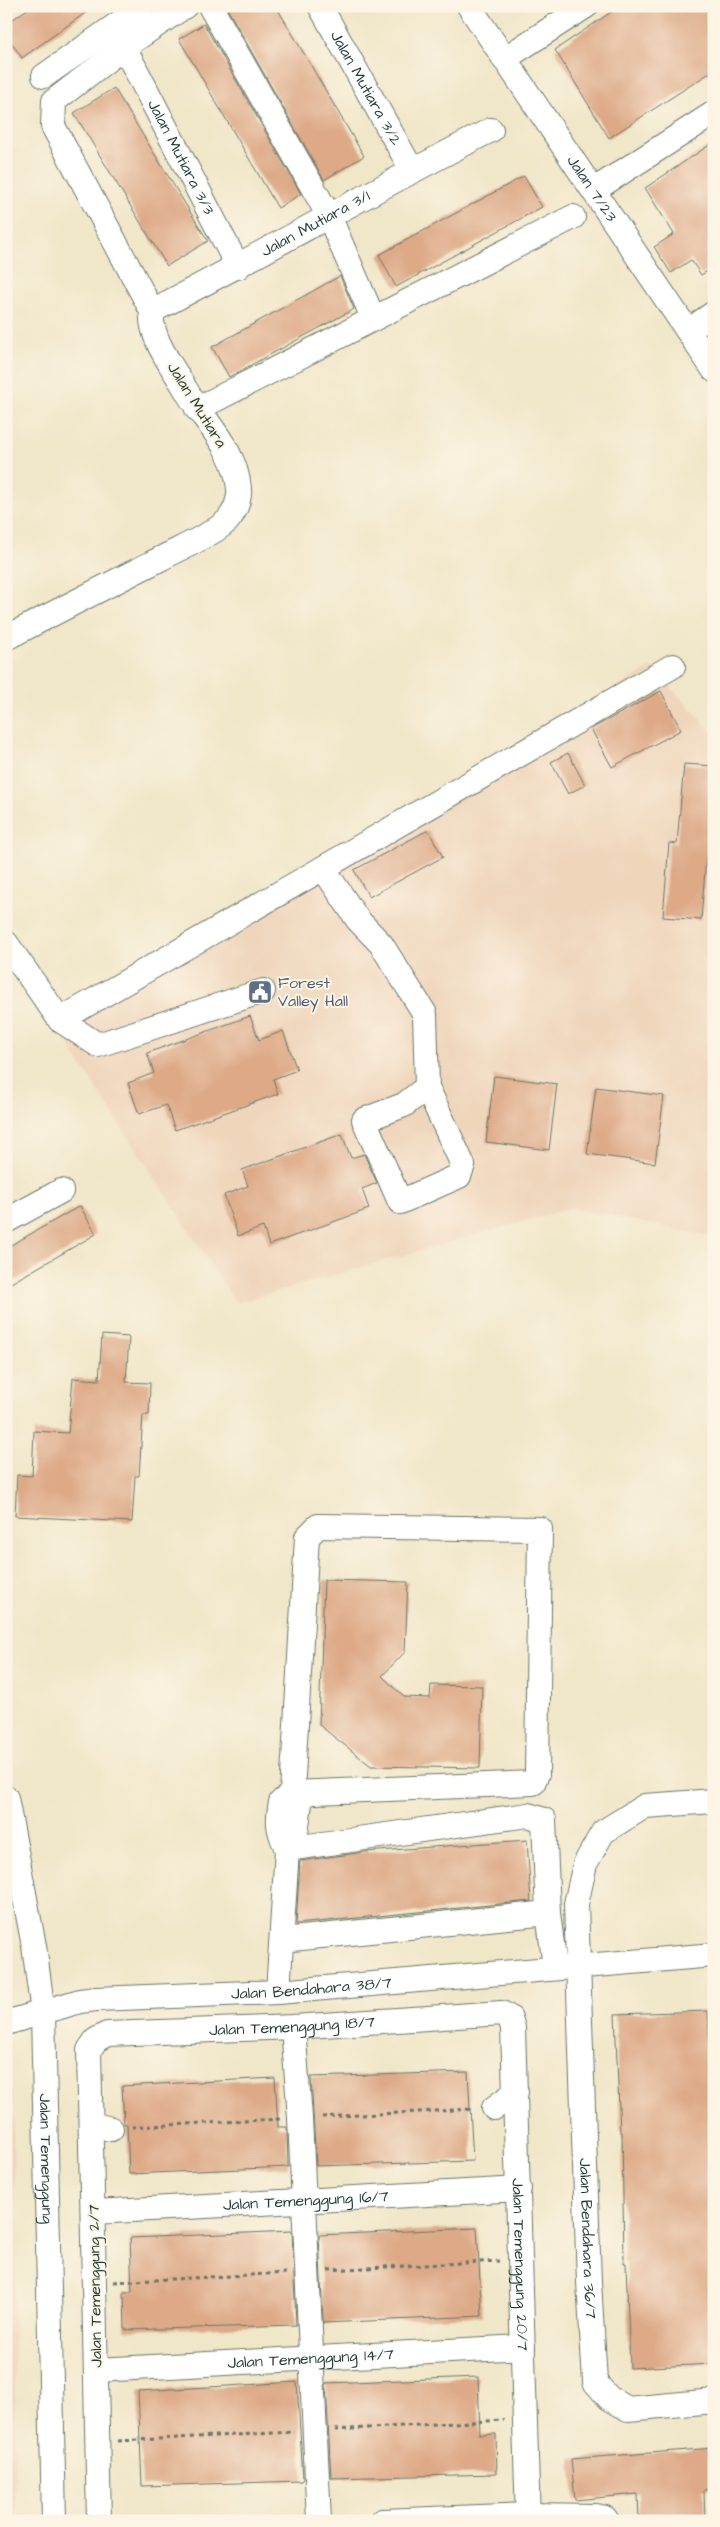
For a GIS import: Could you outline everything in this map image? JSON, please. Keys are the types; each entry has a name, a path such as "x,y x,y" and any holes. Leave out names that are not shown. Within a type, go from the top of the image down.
{"street":[{"path":"44,76 143,6"},
{"path":"124,48 185,6"},
{"path":"210,6 329,216 373,318"},
{"name":"Jalan Mutiara 3/2","path":"320,6 412,170"},
{"name":"Jalan 7/23","path":"469,6 714,370"},
{"path":"504,59 586,6"},
{"name":"Jalan Mutiara 3/3","path":"124,48 238,267"},
{"name":"Jalan Mutiara","path":"6,638 210,532 227,521 239,498 235,470 218,433 197,409 164,352 152,317 53,126 54,101 124,48"},
{"path":"594,190 714,113"},
{"name":"Jalan Mutiara 3/1","path":"152,317 412,170 491,130"},
{"path":"197,409 573,217"},
{"path":"688,330 714,313"},
{"path":"60,1020 673,666"},
{"path":"323,868 358,920 381,944 425,1014 427,1087 463,1165 459,1176 400,1202 364,1120 404,1105 427,1087"},
{"path":"6,943 60,1020 98,1045 263,991"},
{"path":"6,1221 61,1191"},
{"path":"278,1992 287,1849 278,1830 278,1815 281,1802 292,1793 533,1783 537,1774 540,1529 318,1526 307,1537 292,1793"},
{"name":"Jalan Temenggung","path":"6,1798 34,1946 43,2013 54,2521"},
{"name":"Jalan Bendahara 36/7","path":"714,1802 645,1806 603,1832 585,1864 576,1904 580,1966 588,2272 595,2382 609,2398 628,2409 714,2401"},
{"path":"287,1849 528,1815 544,1820 548,1912 555,1967"},
{"path":"282,1940 548,1912"},
{"name":"Jalan Bendahara 38/7","path":"6,2023 80,2001 96,1999 278,1992 714,1955"},
{"name":"Jalan Temenggung 18/7","path":"90,2050 96,2040 107,2034 293,2027 502,2013"},
{"name":"Jalan Temenggung 20/7","path":"502,2013 510,2018 513,2028 518,2189 511,2258 524,2347 517,2419 528,2518"},
{"path":"293,2027 300,2118 302,2201 319,2521"},
{"name":"Jalan Temenggung 2/7","path":"90,2050 101,2126 94,2212 99,2521"},
{"path":"494,2108 516,2092"},
{"name":"Jalan Temenggung 16/7","path":"94,2212 518,2189"},
{"name":"Jalan Temenggung 14/7","path":"97,2370 524,2347"},
{"path":"382,2521 596,2516 605,2518 607,2521"}],"shaded area":[{"name":"Forest Valley Hall","path":"652,667 714,734 714,1237 571,1208 236,1303 48,1014"},
{"path":"6,2088 13,2092 15,2521 6,2521"}],"building":[{"path":"32,6 95,6 22,58 6,35 6,24"},
{"path":"234,6 276,6 364,156 324,180 228,10"},
{"path":"620,6 714,6 714,70 609,138 555,50"},
{"path":"204,24 301,194 278,208 179,39"},
{"path":"114,88 208,241 167,266 74,113"},
{"path":"714,142 714,267 701,275 691,260 671,273 654,247 674,234 645,188"},
{"path":"524,176 542,207 396,287 379,255"},
{"path":"340,276 354,309 229,377 212,347"},
{"path":"661,691 681,730 612,767 591,729"},
{"path":"568,753 585,785 568,794 551,762"},
{"path":"684,764 714,766 714,859 706,858 701,920 663,917 669,843 677,844"},
{"path":"428,830 443,857 369,897 354,870"},
{"path":"250,1016 259,1040 283,1031 297,1070 273,1079 278,1094 175,1130 166,1105 139,1114 128,1083 154,1073 147,1053"},
{"path":"494,1076 557,1084 549,1150 486,1142"},
{"path":"596,1087 664,1096 655,1163 587,1154"},
{"path":"342,1134 351,1158 364,1154 377,1183 362,1189 369,1209 269,1245 263,1227 238,1236 224,1195 248,1186 242,1170"},
{"path":"80,1206 96,1234 6,1286 6,1248"},
{"path":"102,1335 129,1337 126,1382 150,1383 149,1415 143,1415 139,1476 135,1476 132,1522 15,1516 17,1475 32,1476 34,1431 68,1433 73,1378 99,1380"},
{"path":"324,1580 408,1582 405,1652 382,1676 404,1697 430,1698 431,1685 482,1686 480,1768 371,1766 319,1725"},
{"path":"527,1840 531,1901 296,1924 300,1861 365,1852"},
{"path":"708,2011 714,2145 714,2364 630,2368 626,2263 624,2263 622,2132 620,2132 615,2014"},
{"path":"468,2072 473,2161 316,2166 311,2077"},
{"path":"275,2078 278,2127 287,2127 288,2167 129,2174 127,2124 124,2124 122,2086"},
{"path":"477,2228 482,2316 323,2323 319,2235"},
{"path":"292,2231 296,2325 125,2330 124,2292 132,2292 130,2238"},
{"path":"478,2377 480,2435 496,2434 497,2474 331,2478 326,2383"},
{"path":"297,2382 303,2479 301,2481 142,2486 138,2391"},
{"path":"714,2448 714,2489 704,2490 705,2521 639,2521 638,2494 575,2500 571,2459"}],"place":[{"name":"Forest Valley Hall","path":"260,992"}]}
